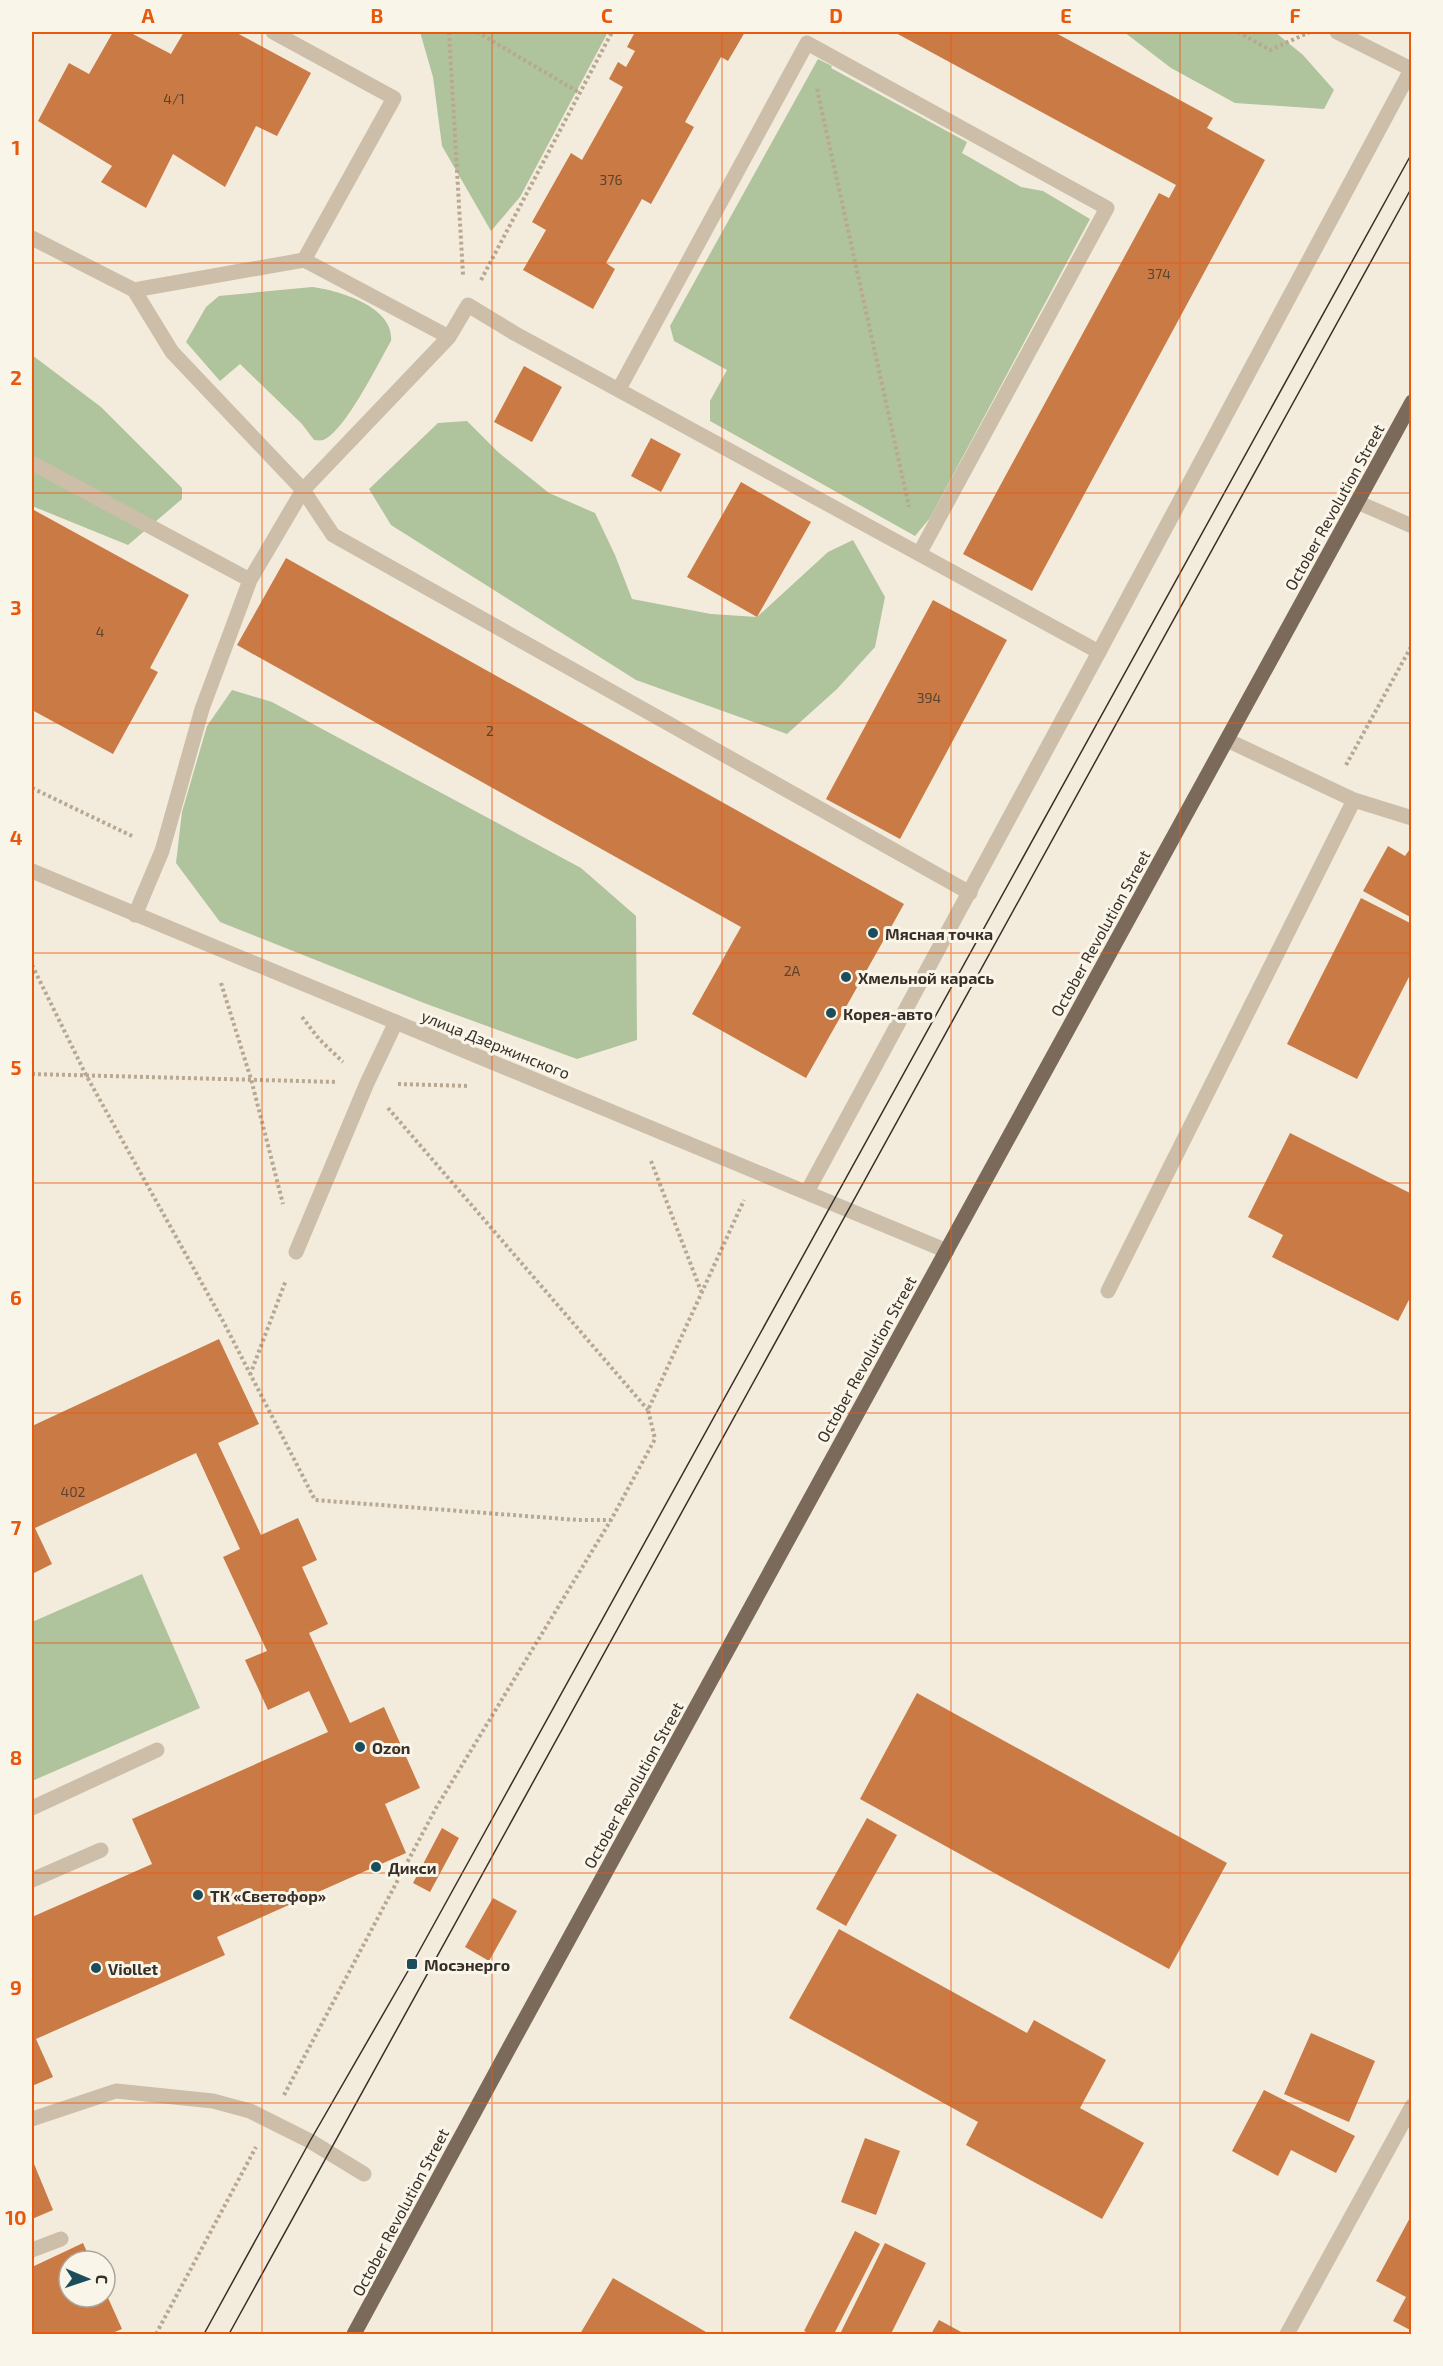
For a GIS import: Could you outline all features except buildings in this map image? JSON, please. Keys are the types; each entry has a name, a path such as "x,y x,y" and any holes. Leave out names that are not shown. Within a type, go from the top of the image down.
{"main road":[{"name":"October Revolution Street","path":"354,2334 1412,402"}],"street":[{"path":"273,32 394,98 304,260"},
{"path":"807,1192 970,893 1411,68 1337,32"},
{"path":"619,389 807,43 1107,208 919,554"},
{"path":"32,238 134,290 172,352 303,490 333,535 970,893"},
{"path":"134,290 304,260 449,337"},
{"path":"135,915 162,851 202,709 250,580 303,490 449,337 468,305 1099,652"},
{"path":"32,463 250,580"},
{"path":"1357,502 1412,526"},
{"path":"1227,740 1354,800 1412,818"},
{"path":"1108,1291 1354,800"},
{"name":"улица Дзержинского","path":"32,871 946,1251"},
{"path":"296,1252 367,1083 396,1022"},
{"path":"32,1808 157,1750"},
{"path":"32,1880 100,1850"},
{"path":"32,2119 116,2091 213,2101 250,2111 330,2152 364,2174"},
{"path":"1287,2334 1412,2106"},
{"path":"32,2250 61,2239"}],"path":[{"path":"449,32 464,277 480,282 612,32"},
{"path":"477,32 580,93"},
{"path":"1238,32 1270,50 1311,32"},
{"path":"807,43 919,554"},
{"path":"1332,790 1412,645"},
{"path":"32,788 162,851"},
{"path":"210,945 251,1079 296,1252 250,1375"},
{"path":"32,965 86,1075 250,1375 315,1500 578,1520 611,1520"},
{"path":"156,2334 436,1808 611,1520 655,1439 648,1410 367,1083 319,1039 298,1012"},
{"path":"32,1074 480,1087"},
{"path":"636,1121 701,1292"},
{"path":"648,1410 758,1172"}],"green space":[{"path":"420,32 608,32 520,197 491,231 442,146 433,77"},
{"path":"1124,32 1275,32 1303,55 1334,90 1324,109 1235,103 1171,68"},
{"path":"818,59 967,142 962,153 1021,187 1043,191 1090,219 930,518 915,536 710,421 710,401 727,370 674,341 670,326"},
{"path":"312,287 349,296 375,310 390,329 391,341 351,411 341,425 323,440 314,440 302,424 240,364 220,381 186,342 206,307 219,296"},
{"path":"32,355 101,407 182,488 182,499 128,545 32,506"},
{"path":"467,421 498,452 549,493 595,513 632,599 711,614 757,617 828,552 853,540 885,597 875,647 837,689 787,734 636,680 391,525 369,489 438,423"},
{"path":"232,690 272,702 581,868 636,916 637,1040 577,1059 424,1003 220,922 176,863 182,812 207,726"},
{"path":"142,1574 200,1708 32,1781 32,1622"}],"tram line":[{"path":"204,2334 310,2141 412,1964 1412,153"},
{"path":"229,2334 1412,187"}],"place":[{"name":"Мясная точка","path":"873,933"},
{"name":"Хмельной карась","path":"846,977"},
{"name":"Корея-авто","path":"831,1013"},
{"name":"Ozon","path":"360,1747"},
{"name":"Дикси","path":"376,1867"},
{"name":"ТК «Светофор»","path":"198,1895"},
{"name":"Мосэнерго","path":"412,1964"},
{"name":"Viollet","path":"96,1968"}]}
